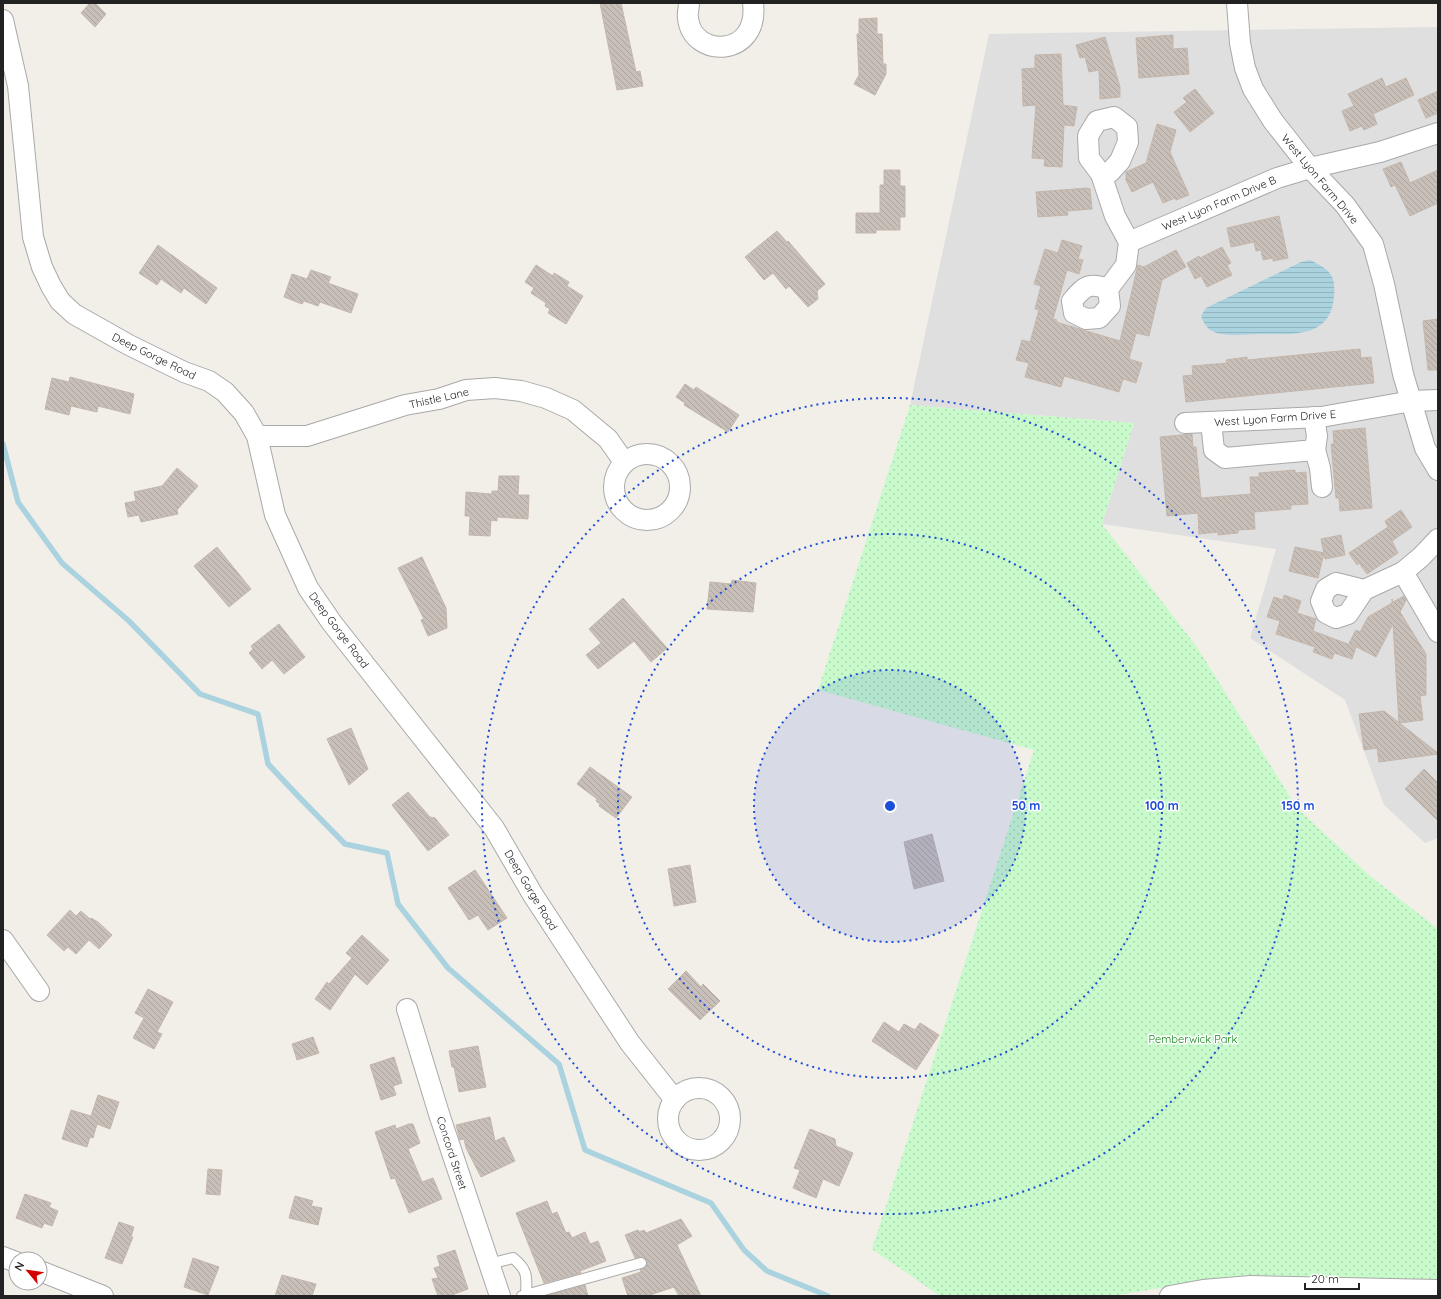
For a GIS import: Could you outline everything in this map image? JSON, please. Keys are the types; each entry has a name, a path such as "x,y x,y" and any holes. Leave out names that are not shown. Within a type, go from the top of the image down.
{"street":[{"path":"689,3 688,18 696,36 708,45 722,47 738,42 750,30 755,17 753,3"},
{"name":"West Lyon Farm Drive","path":"1237,3 1240,43 1245,68 1253,89 1273,121 1310,168 1344,204 1373,244 1384,284 1403,374 1425,448 1438,470"},
{"name":"Deep Gorge Road","path":"3,20 18,86 33,237 42,267 57,296 74,314 184,372 209,381 225,392 244,413 257,436 275,515 308,588 332,623 494,828 533,895 621,1030 675,1100"},
{"name":"West Lyon Farm Drive B","path":"1129,242 1277,178 1310,168 1380,152 1438,133"},
{"path":"1101,174 1115,216 1129,242 1126,265 1108,290"},
{"name":"Thistle Lane","path":"257,436 307,436 405,405 439,399 466,390 495,388 546,398 574,410 608,439 624,462"},
{"name":"West Lyon Farm Drive E","path":"1185,422 1314,417 1412,401 1438,400"},
{"path":"1314,417 1317,436 1315,450 1320,468 1322,487"},
{"path":"1211,422 1214,450 1225,458 1315,450"},
{"path":"1364,590 1403,572 1421,557 1438,539"},
{"path":"1403,572 1438,632"},
{"path":"3,940 39,991"},
{"name":"Concord Street","path":"407,1009 440,1117 500,1296"},
{"path":"48,1274 103,1296"},
{"path":"1170,1296 1203,1290 1251,1286 1438,1290"}],"lane":[{"path":"489,1264 513,1258 523,1266 527,1277 524,1296 641,1264"}],"shaded area":[{"path":"1438,27 1438,838 1425,843 1384,805 1345,700 1250,638 1276,549 1102,524 1134,423 910,405 989,34"}],"green space":[{"name":"Pemberwick Park","path":"910,405 1134,423 1102,524 1197,647 1297,808 1369,875 1438,929 1438,1279 1338,1280 1256,1276 1220,1278 1112,1296 940,1296 872,1249 1034,750 818,690"}],"water":[{"path":"1310,260 1330,273 1334,282 1334,296 1331,310 1326,320 1318,327 1308,331 1296,333 1230,335 1214,332 1204,324 1201,316 1206,308 1301,262"}],"building":[{"path":"90,3 95,3 106,14 95,27 81,13"},
{"path":"600,3 621,3 636,72 640,71 643,86 617,90"},
{"path":"877,18 877,34 882,34 883,64 886,64 886,74 875,95 854,84 859,75 857,34 859,34 859,19"},
{"path":"1173,35 1173,49 1187,48 1189,74 1139,78 1136,38"},
{"path":"1105,37 1120,87 1120,97 1100,99 1099,70 1089,72 1085,57 1080,58 1076,45"},
{"path":"1061,54 1063,105 1077,107 1074,126 1064,125 1062,167 1044,166 1045,159 1032,158 1036,105 1023,106 1022,69 1035,68 1035,55"},
{"path":"1382,78 1386,87 1406,78 1414,95 1373,114 1377,124 1364,130 1362,126 1350,131 1342,111 1354,106 1348,94"},
{"path":"1195,89 1214,113 1190,132 1174,112 1187,102 1183,98"},
{"path":"1438,91 1438,113 1426,118 1418,100"},
{"path":"1157,124 1176,130 1170,152 1189,195 1176,200 1175,198 1163,203 1153,182 1132,192 1126,180 1126,172 1146,163"},
{"path":"1401,162 1410,183 1438,170 1438,203 1410,216 1395,185 1391,187 1383,169"},
{"path":"884,170 900,170 900,186 905,186 905,217 900,217 900,230 876,230 876,233 856,233 856,213 880,213 880,185 884,185"},
{"path":"1090,189 1092,209 1067,211 1068,215 1038,217 1036,192"},
{"path":"1279,216 1288,258 1273,261 1273,258 1263,260 1261,250 1256,251 1254,242 1231,247 1227,228"},
{"path":"777,231 787,242 788,241 825,284 817,291 818,299 808,307 789,286 786,289 773,273 764,280 745,257"},
{"path":"1062,240 1082,246 1078,259 1083,260 1079,274 1067,270 1053,319 1057,320 1056,322 1120,341 1138,265 1144,267 1176,250 1186,267 1162,280 1149,336 1136,333 1129,359 1142,363 1136,383 1123,379 1119,392 1064,376 1061,387 1025,377 1029,363 1016,360 1022,340 1030,342 1039,310 1035,309 1041,286 1034,284 1045,249 1058,253"},
{"path":"158,245 217,288 206,304 184,288 181,293 161,279 157,285 139,273"},
{"path":"1222,247 1231,263 1227,265 1232,275 1207,287 1201,276 1195,279 1187,263 1199,256 1200,258"},
{"path":"536,265 553,276 554,273 569,282 567,286 583,296 566,324 548,313 550,309 545,306 546,303 531,293 534,288 525,282"},
{"path":"311,270 331,277 328,283 358,294 351,313 320,302 318,306 304,301 302,304 284,297 292,274 307,279"},
{"path":"1438,319 1438,370 1428,370 1423,321"},
{"path":"1360,349 1361,358 1371,357 1374,383 1186,402 1183,376 1193,375 1192,366 1227,363 1226,360 1247,357 1247,360"},
{"path":"70,377 134,394 130,414 98,406 97,412 71,406 69,415 45,409 52,378 69,382"},
{"path":"685,384 694,390 696,387 739,415 728,432 684,405 685,403 676,397"},
{"path":"1365,428 1372,508 1340,511 1339,498 1336,498 1331,444 1334,444 1333,431"},
{"path":"1192,434 1193,447 1196,447 1201,498 1251,494 1250,477 1259,477 1259,473 1295,470 1295,473 1306,472 1308,504 1291,505 1291,509 1254,512 1255,529 1238,530 1238,533 1218,535 1218,532 1199,534 1198,513 1167,516 1160,437"},
{"path":"177,468 198,486 177,510 178,514 141,522 139,515 128,517 125,503 136,501 134,492 162,486"},
{"path":"499,476 519,476 518,495 529,495 528,519 497,517 497,521 491,520 490,536 469,535 470,516 465,516 466,492 492,494 492,491 498,491"},
{"path":"1401,510 1412,527 1392,541 1398,553 1367,574 1359,563 1357,565 1349,553 1388,527 1385,521"},
{"path":"1341,535 1345,555 1325,559 1321,539"},
{"path":"217,547 251,589 229,607 194,566"},
{"path":"1295,547 1324,553 1318,578 1289,571"},
{"path":"422,557 446,608 447,628 428,636 421,620 424,619 398,568"},
{"path":"732,580 756,583 753,612 707,609 710,582 731,584"},
{"path":"1284,595 1301,601 1297,613 1316,619 1313,631 1356,647 1352,659 1334,653 1332,659 1313,652 1315,647 1276,634 1280,621 1267,617 1274,597 1283,600"},
{"path":"1404,596 1406,600 1400,612 1426,654 1426,695 1420,696 1423,720 1399,723 1393,624 1376,657 1349,643 1356,630 1360,632 1368,617 1392,603 1392,599 1393,602"},
{"path":"623,598 667,648 651,662 634,641 598,669 586,655 601,643 589,629"},
{"path":"279,624 305,657 284,674 272,660 262,669 249,653 253,649 251,646"},
{"path":"1384,711 1438,754 1379,762 1377,748 1364,750 1359,714"},
{"path":"351,728 368,769 349,785 327,739"},
{"path":"590,767 632,797 616,818 599,806 600,804 596,801 597,799 577,784"},
{"path":"1424,769 1438,783 1438,821 1405,789"},
{"path":"408,792 430,817 435,818 449,835 428,851 392,805"},
{"path":"932,834 944,881 914,889 904,842"},
{"path":"690,865 696,902 674,906 668,869"},
{"path":"475,870 507,918 488,930 478,915 469,920 448,888"},
{"path":"70,910 76,916 81,911 90,919 91,918 98,922 112,935 99,949 89,940 76,954 68,947 64,951 47,935"},
{"path":"362,935 389,960 367,985 355,974 330,1010 315,999 327,982 329,984 352,958 346,953"},
{"path":"686,971 701,987 703,984 720,1001 700,1020 668,989"},
{"path":"148,989 173,1002 157,1032 162,1034 154,1049 133,1038 144,1018 135,1013"},
{"path":"884,1022 899,1032 904,1024 915,1030 920,1023 939,1035 916,1070 872,1041"},
{"path":"313,1037 319,1053 297,1060 292,1044"},
{"path":"478,1046 486,1087 459,1092 449,1051"},
{"path":"394,1057 402,1083 393,1086 396,1095 381,1100 370,1065"},
{"path":"98,1095 119,1102 110,1129 97,1124 93,1138 90,1137 87,1147 62,1139 71,1110 91,1116"},
{"path":"490,1117 495,1141 504,1137 515,1161 481,1177 466,1148 464,1139 460,1140 456,1125"},
{"path":"413,1124 420,1143 408,1149 422,1182 433,1178 442,1199 409,1213 395,1178 391,1179 375,1132 395,1125 396,1129"},
{"path":"810,1129 835,1139 836,1146 853,1153 839,1186 823,1179 816,1198 793,1188 800,1170 794,1168"},
{"path":"208,1169 222,1170 220,1195 206,1194"},
{"path":"25,1194 51,1203 49,1207 58,1211 52,1226 44,1223 42,1228 16,1218"},
{"path":"295,1196 313,1201 311,1206 322,1208 318,1225 289,1218"},
{"path":"547,1201 552,1214 557,1212 566,1233 569,1232 572,1238 585,1232 590,1244 598,1241 606,1261 580,1271 581,1273 544,1283 516,1213"},
{"path":"681,1219 692,1236 677,1245 701,1296 679,1296 674,1287 647,1296 628,1296 622,1278 641,1272 640,1270 646,1267 647,1262 643,1257 635,1258 625,1235 638,1230 639,1232 644,1230 646,1233"},
{"path":"119,1222 134,1227 131,1237 133,1237 122,1264 105,1258"},
{"path":"455,1250 468,1289 449,1296 438,1296 432,1279 438,1278 434,1268 440,1266 437,1256"},
{"path":"193,1258 219,1267 208,1295 184,1287"},
{"path":"282,1275 316,1284 312,1296 275,1296"},
{"path":"585,1285 588,1296 549,1295"}],"waterway":[{"path":"3,444 18,502 62,563 129,621 200,694 258,714 268,764 345,844 387,853 398,904 448,968 559,1064 585,1150 711,1203 744,1250 767,1271 828,1296"}]}
